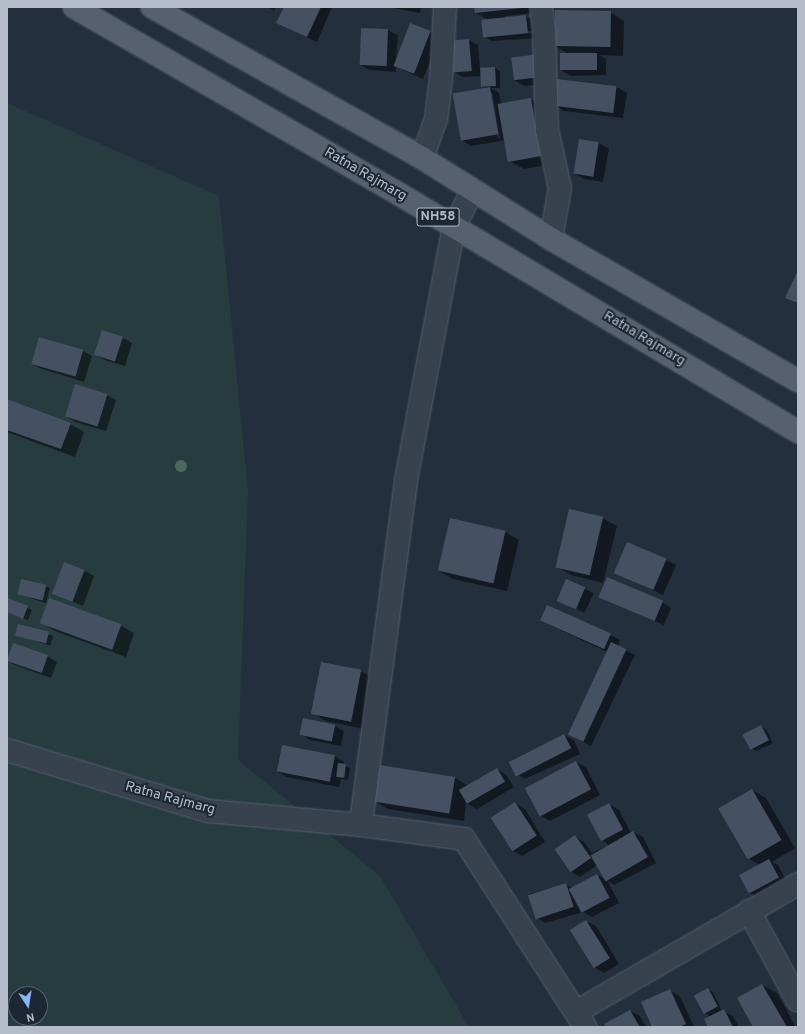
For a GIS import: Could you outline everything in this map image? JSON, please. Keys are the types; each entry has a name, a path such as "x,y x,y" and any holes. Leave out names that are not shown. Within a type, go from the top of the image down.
{"main road":[{"name":"Ratna Rajmarg","path":"74,7 454,226 798,432"},
{"name":"NH58","path":"152,7 422,158 551,239 798,381"}],"street":[{"path":"422,158 436,119 441,79 445,7"},
{"path":"541,7 544,30 547,130 560,188 551,239"},
{"path":"361,825 406,481 454,226 473,190"},
{"name":"Ratna Rajmarg","path":"7,750 208,812 361,825 464,839 581,1019"},
{"path":"581,1019 749,911 798,884"},
{"path":"749,911 798,1001"}],"green space":[{"path":"7,103 219,196 248,491 238,760 380,876 469,1027 7,1027"}],"building":[{"path":"284,7 321,7 307,37 276,23"},
{"path":"474,7 522,7 522,8 475,13"},
{"path":"555,10 611,11 610,47 554,46"},
{"path":"526,15 528,33 483,38 481,20"},
{"path":"410,23 431,31 414,74 394,66"},
{"path":"361,28 388,29 387,66 360,65"},
{"path":"469,39 472,71 453,73 450,41"},
{"path":"560,53 597,53 597,70 560,70"},
{"path":"540,54 543,77 514,80 511,58"},
{"path":"495,67 496,86 481,87 480,68"},
{"path":"557,79 617,86 613,113 554,106"},
{"path":"490,87 498,134 461,141 453,94"},
{"path":"531,98 541,156 508,162 498,104"},
{"path":"579,139 599,142 593,177 574,174"},
{"path":"798,270 798,303 785,298"},
{"path":"102,330 123,337 115,362 94,355"},
{"path":"39,337 83,350 76,377 31,364"},
{"path":"75,384 108,394 98,426 65,417"},
{"path":"7,399 71,423 61,449 7,430"},
{"path":"569,509 603,517 590,575 556,567"},
{"path":"450,518 506,531 493,583 438,571"},
{"path":"627,542 667,559 653,590 614,573"},
{"path":"64,562 85,570 72,602 52,594"},
{"path":"607,577 663,601 655,621 598,597"},
{"path":"21,579 46,585 43,600 17,595"},
{"path":"566,579 585,587 576,609 557,601"},
{"path":"8,598 28,606 23,619 7,612"},
{"path":"49,598 121,624 112,650 40,623"},
{"path":"547,605 611,633 604,649 540,621"},
{"path":"18,624 49,632 46,643 15,636"},
{"path":"611,642 626,649 583,742 568,734"},
{"path":"13,643 48,655 42,673 7,661"},
{"path":"321,662 361,670 351,722 311,714"},
{"path":"303,718 335,725 332,741 299,735"},
{"path":"761,725 769,740 750,750 742,735"},
{"path":"564,734 571,748 516,776 509,762"},
{"path":"282,745 335,755 330,782 277,772"},
{"path":"576,761 591,789 540,816 525,788"},
{"path":"338,763 346,764 344,778 336,777"},
{"path":"379,765 455,777 449,814 373,802"},
{"path":"497,768 505,782 467,804 459,790"},
{"path":"752,789 782,840 748,860 718,808"},
{"path":"515,802 537,836 512,851 491,818"},
{"path":"609,803 623,829 601,841 587,815"},
{"path":"633,831 648,857 606,881 591,856"},
{"path":"575,835 591,858 571,872 555,849"},
{"path":"769,859 779,878 749,894 739,875"},
{"path":"597,874 610,898 581,913 569,889"},
{"path":"566,883 574,907 536,919 528,895"},
{"path":"586,920 610,958 594,968 570,930"},
{"path":"762,984 787,1027 753,1027 737,998"},
{"path":"708,988 718,1007 704,1014 694,996"},
{"path":"670,989 686,1024 679,1027 652,1027 641,1002"},
{"path":"724,1009 733,1027 708,1027 704,1019"},
{"path":"630,1010 640,1027 606,1027 604,1024"}]}
